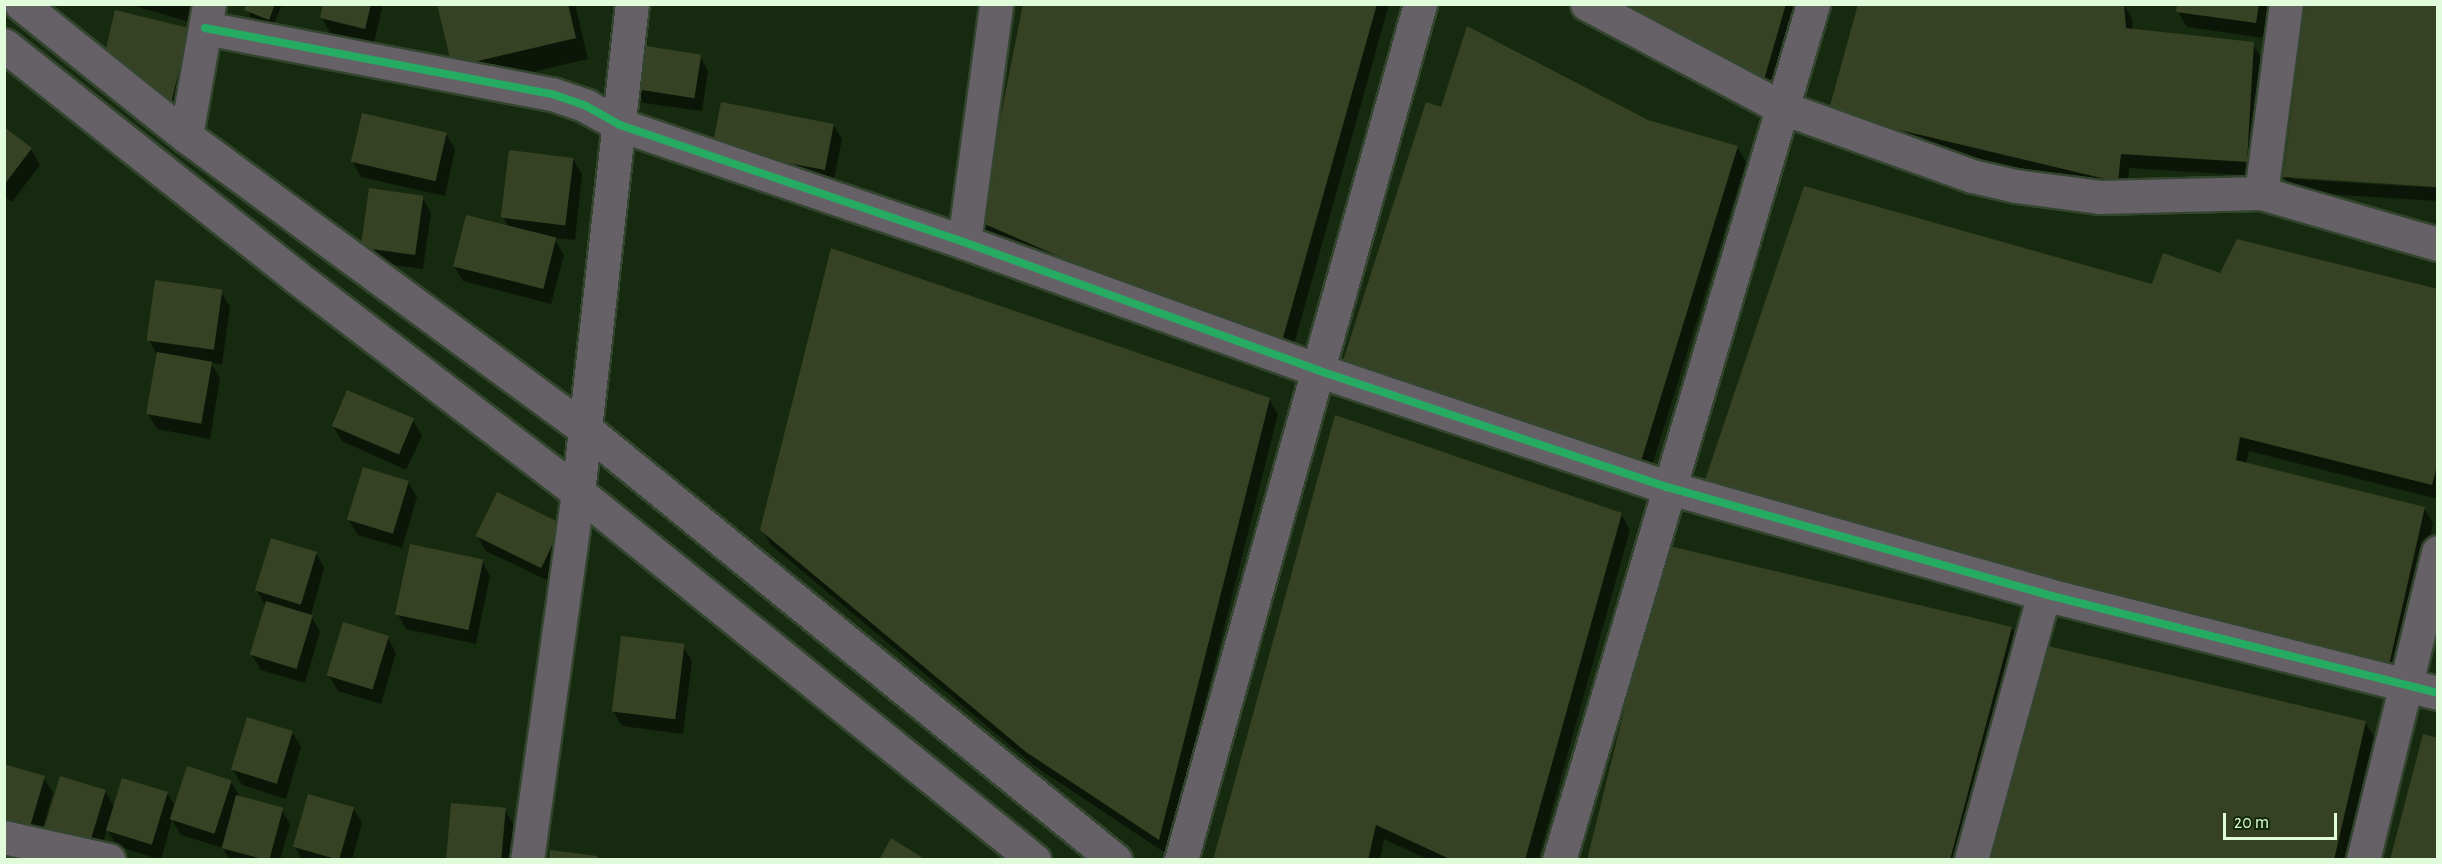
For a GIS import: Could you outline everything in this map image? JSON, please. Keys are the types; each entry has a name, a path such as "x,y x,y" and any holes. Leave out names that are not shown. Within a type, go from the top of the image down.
{"street":[{"path":"21,4 186,136 584,428 1115,860"},
{"path":"527,860 578,492 632,4"},
{"path":"964,242 996,4"},
{"path":"1181,860 1420,4"},
{"path":"1587,4 1783,108 1972,176 2016,186 2099,197 2261,193 2438,244"},
{"path":"1559,860 1667,487 1813,4"},
{"path":"2261,193 2286,4"},
{"path":"186,136 207,16 552,94 586,106 620,124 964,242 1317,370 1667,487 2044,594 2438,693"},
{"path":"4,45 285,268 578,492 1034,860"},
{"path":"2363,860 2438,552"},
{"path":"1971,860 2044,594"},
{"path":"4,837 109,860"}],"building":[{"path":"246,4 275,4 269,20 244,10"},
{"path":"323,4 371,4 365,29 320,18"},
{"path":"437,4 568,4 576,38 452,67"},
{"path":"1023,4 1377,4 1279,352 980,222"},
{"path":"1607,4 1786,4 1761,90"},
{"path":"1858,4 2124,4 2126,28 2254,42 2247,162 2121,154 2118,182 1828,113"},
{"path":"2177,4 2259,4 2256,23 2176,12"},
{"path":"2305,4 2438,4 2438,187 2283,177"},
{"path":"115,10 189,28 171,104 104,57"},
{"path":"1467,26 1648,120 1738,146 1639,468 1340,370 1426,102 1441,107"},
{"path":"640,45 701,55 694,98 633,88"},
{"path":"721,102 834,124 825,170 712,148"},
{"path":"362,113 447,133 436,181 351,162"},
{"path":"4,127 32,148 4,185"},
{"path":"509,150 574,158 565,225 501,217"},
{"path":"1804,186 2152,284 2163,253 2220,273 2237,239 2438,289 2438,462 2432,485 2240,437 2236,460 2425,507 2387,674 1702,489"},
{"path":"369,188 423,196 415,255 361,247"},
{"path":"466,215 556,237 543,289 453,266"},
{"path":"831,248 1270,398 1159,840 1026,752 760,530"},
{"path":"155,280 222,289 214,350 147,340"},
{"path":"157,352 212,362 201,424 146,414"},
{"path":"347,390 414,419 399,454 332,426"},
{"path":"1335,415 1622,513 1525,860 1452,860 1376,825 1368,860 1213,860"},
{"path":"363,467 409,481 393,534 347,520"},
{"path":"497,492 563,524 541,568 476,536"},
{"path":"271,538 317,552 301,605 255,591"},
{"path":"410,544 483,560 468,630 395,614"},
{"path":"1665,545 2012,627 1950,860 1587,860"},
{"path":"266,601 313,615 296,669 250,655"},
{"path":"343,622 389,636 373,690 327,676"},
{"path":"621,636 685,644 675,719 612,711"},
{"path":"2048,646 2366,721 2334,860 1988,860"},
{"path":"247,717 293,731 277,784 231,770"},
{"path":"2423,734 2438,738 2438,860 2390,860"},
{"path":"4,764 45,776 29,830 4,822"},
{"path":"187,766 232,781 214,834 170,819"},
{"path":"60,776 106,790 90,844 44,830"},
{"path":"122,778 168,792 152,845 106,831"},
{"path":"308,794 354,807 339,860 293,847"},
{"path":"236,795 283,808 269,860 222,848"},
{"path":"451,803 506,808 501,860 446,860"},
{"path":"891,838 926,860 879,860"},
{"path":"550,850 597,856 597,860 549,860"}],"cycle path":[{"path":"205,28 552,94 586,106 620,125 964,242 1317,370 1667,487 2044,594 2438,693"}]}
